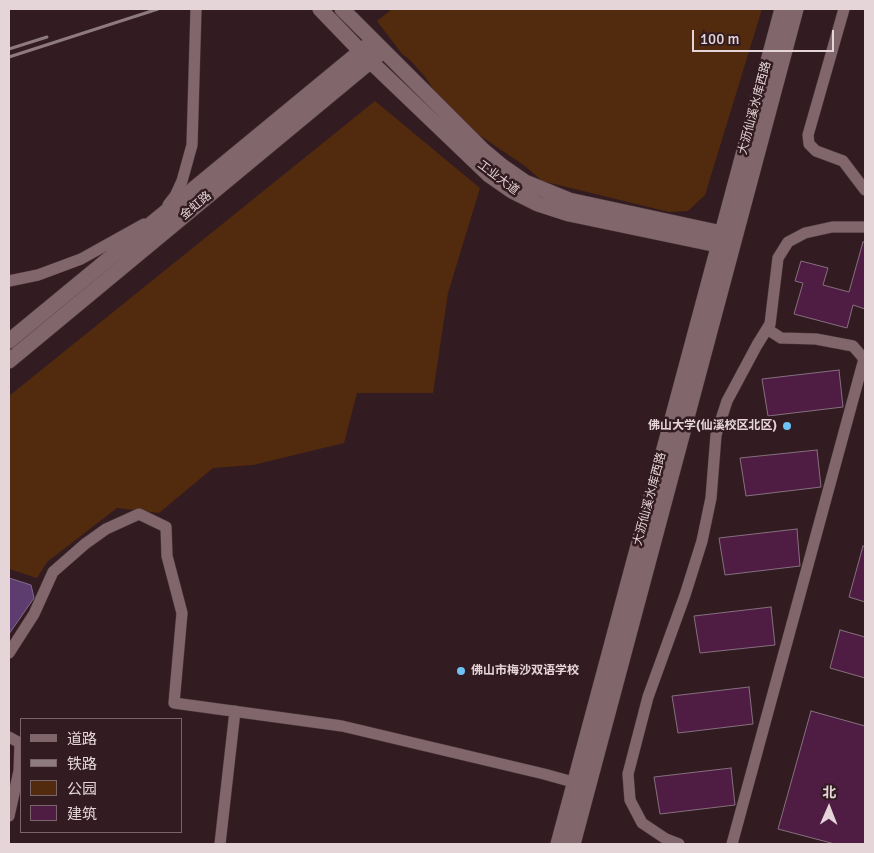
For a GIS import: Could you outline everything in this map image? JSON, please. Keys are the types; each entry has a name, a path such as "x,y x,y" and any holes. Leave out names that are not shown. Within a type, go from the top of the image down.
{"street":[{"path":"9,282 38,275 81,259 158,217 175,196 182,181 192,145 196,9"},
{"name":"工业大道","path":"320,9 372,51 483,150 525,182 569,200 727,241"},
{"path":"342,9 372,51"},
{"name":"大沥仙溪水库西路","path":"558,844 581,784 727,241 782,9"},
{"path":"727,241 796,9"},
{"path":"844,9 808,135 809,144 816,152 843,160 865,190"},
{"name":"金虹路","path":"9,341 372,51"},
{"name":"金虹路","path":"9,361 372,51"},
{"path":"679,844 666,839 642,823 630,800 628,774 648,697 685,595 702,541 710,498 716,435 727,401 770,324 778,258 788,242 805,233 832,227 865,227"},
{"path":"732,844 864,360 853,346 816,339 781,338 767,329"},
{"path":"9,653 34,614 53,572 106,529 139,514 166,527 167,556 182,613 174,703 342,726 581,784 573,844"},
{"path":"220,844 235,711"},
{"path":"9,737 20,742 19,771 9,816"}],"green space":[{"path":"392,9 762,9 705,195 688,211 669,212 542,181 525,166 463,124 441,101 426,78 402,54 377,21"},
{"path":"375,101 480,188 448,293 433,393 357,393 344,443 253,465 213,468 159,513 117,508 47,562 37,578 9,569 9,396"}],"shaded area":[{"path":"9,578 31,585 34,598 9,634"}],"building":[{"path":"863,242 865,242 865,309 853,305 847,328 794,314 803,283 795,281 801,261 828,268 823,285 849,292"},
{"path":"839,370 843,407 768,416 762,379"},
{"path":"817,450 821,487 746,496 740,458"},
{"path":"797,529 800,566 725,575 719,538"},
{"path":"863,546 865,547 865,602 849,597"},
{"path":"771,607 775,645 700,653 694,616"},
{"path":"840,630 865,637 865,678 830,668"},
{"path":"749,687 753,724 678,733 672,696"},
{"path":"811,711 865,726 865,844 835,844 778,829"},
{"path":"731,768 735,805 660,814 654,777"}],"railway":[{"path":"9,57 158,9"},
{"path":"9,49 47,37"}],"place":[{"name":"佛山大学(仙溪校区北区)","path":"787,426"},
{"name":"佛山市梅沙双语学校","path":"461,671"}]}
